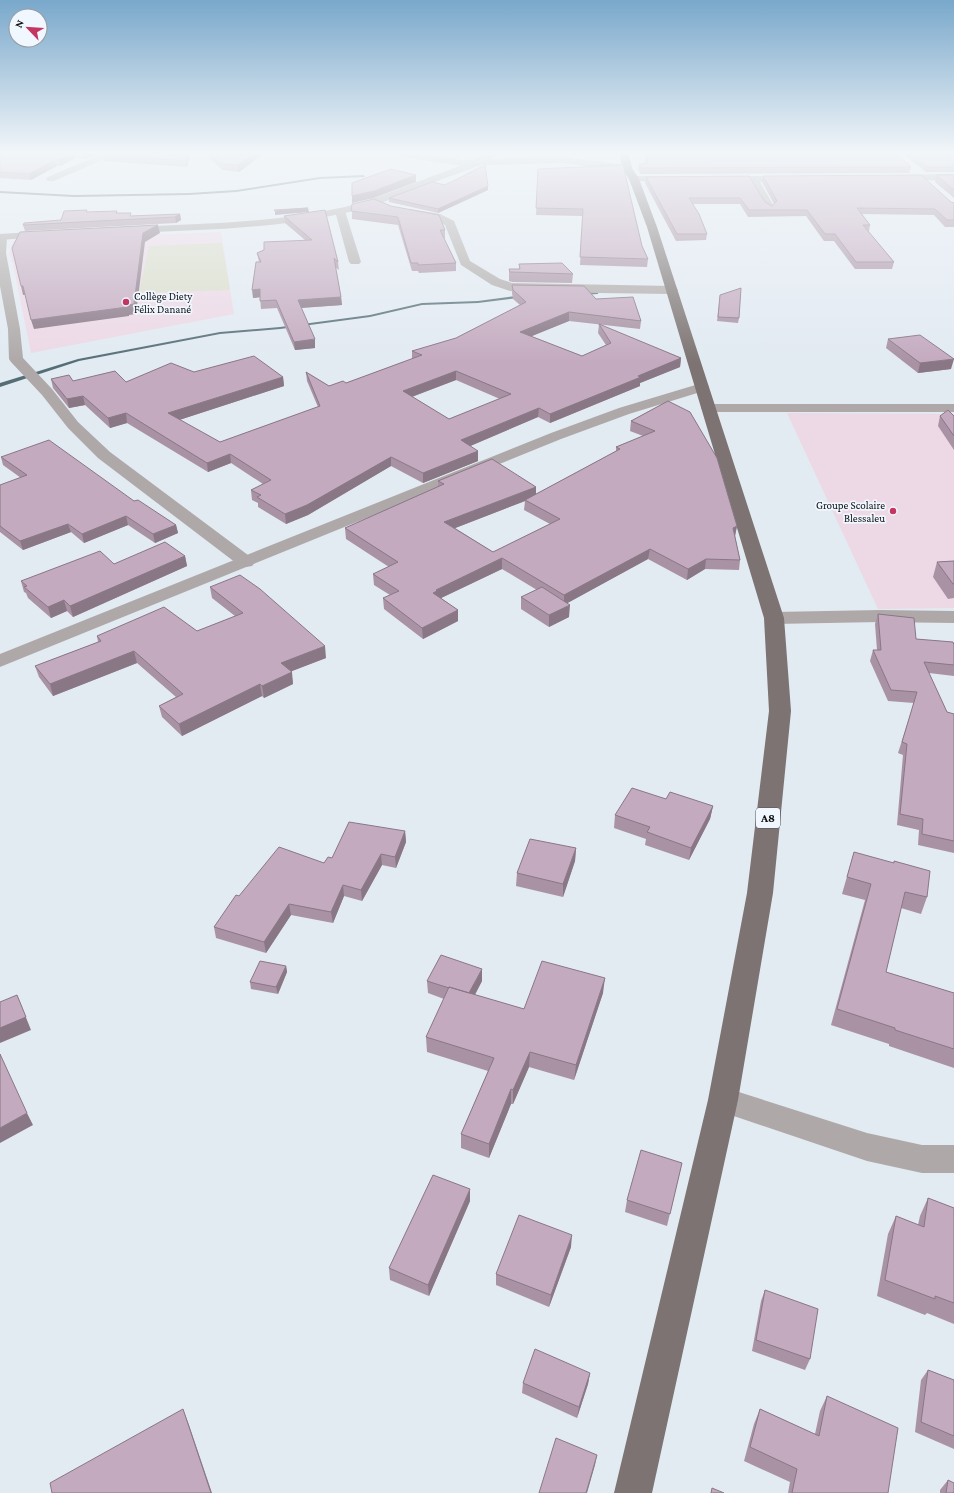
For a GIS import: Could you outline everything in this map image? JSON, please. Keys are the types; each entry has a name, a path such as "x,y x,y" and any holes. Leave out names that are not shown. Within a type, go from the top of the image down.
{"main road":[{"name":"A8","path":"633,1493 723,1100 760,893 780,711 774,618 651,224"}],"street":[{"path":"118,230 238,224"},
{"path":"344,224 355,262"},
{"path":"450,224 465,263 496,282 506,286 527,288 672,290"},
{"path":"56,234 0,237 0,253 14,329 11,360 47,392 72,425 104,454 246,562"},
{"path":"0,661 597,420 705,397 954,408"},
{"path":"774,618 880,616 954,617"},
{"path":"723,1100 867,1147 922,1158 954,1159"}],"shaded area":[{"name":"Collège Diety Félix Danané","path":"221,232 234,314 31,353 13,264 9,254 13,241"},
{"name":"Groupe Scolaire Blessaleu","path":"787,413 954,414 954,608 878,609"}],"green space":[{"path":"222,243 230,290 139,293 149,246"}],"building":[{"path":"24,224 48,224 23,225"},
{"path":"293,224 328,224 338,262 334,258 341,297 298,300 315,339 294,342 276,300 260,301 260,289 252,290 256,262 261,262 257,253 264,250 264,242 312,240"},
{"path":"400,224 442,224 445,230 440,230 456,263 418,265 418,263 411,263"},
{"path":"582,224 637,224 642,246 648,259 580,257"},
{"path":"671,224 703,224 707,234 677,234"},
{"path":"817,224 869,224 870,225 863,225 894,262 856,262 835,234 825,234"},
{"path":"158,225 143,233 134,304 127,305 127,307 31,320 12,248 20,232"},
{"path":"562,263 573,274 510,272 509,269 520,269 519,264"},
{"path":"512,285 584,286 596,299 633,297 641,321 569,312 520,332 582,356 611,343 599,324 681,358 638,376 641,377 550,414 539,408 461,440 478,451 423,473 391,457 307,505 285,514 257,497 261,495 251,490 271,480 230,454 207,463 126,413 108,418 83,396 67,399 51,379 69,375 73,381 115,371 126,382 171,363 194,372 254,356 283,377 168,413 220,442 320,406 306,372 329,386 343,381 346,383 422,355 412,351 456,338 526,302 513,290","holes":["456,371 511,394 449,419 403,391"]},
{"path":"741,288 739,318 718,317 720,295"},
{"path":"920,335 954,359 920,363 888,339"},
{"path":"668,401 690,412 717,458 737,526 733,528 740,560 706,559 688,569 650,549 564,595 502,558 436,590 437,591 433,593 458,610 422,628 383,598 399,591 373,574 398,562 345,528 444,484 438,481 492,459 536,487 444,522 493,552 560,519 525,500 620,449 616,447 655,431 631,421"},
{"path":"948,410 954,416 954,436 940,416"},
{"path":"49,440 134,501 138,500 176,525 153,534 126,516 82,534 68,524 20,541 0,526 0,485 27,475 1,457"},
{"path":"165,542 185,556 70,606 64,600 48,607 24,587 27,586 21,581 100,551 114,564"},
{"path":"954,561 954,584 953,584 937,562"},
{"path":"240,575 260,589 325,646 281,663 292,672 262,686 260,684 179,724 159,706 183,694 134,651 50,684 35,666 101,641 97,636 164,607 197,631 243,613 210,587"},
{"path":"542,587 570,605 549,615 521,597"},
{"path":"878,614 914,618 916,639 953,642 954,665 924,662 947,712 954,714 954,841 922,834 923,819 900,814 907,744 902,742 917,692 891,690 873,650 881,650"},
{"path":"632,788 666,799 670,792 713,806 691,848 647,832 650,827 615,815"},
{"path":"349,822 405,831 395,857 381,854 361,890 343,885 331,912 289,904 264,942 214,927 236,895 239,896 279,847 324,863 328,857 332,858"},
{"path":"530,839 576,848 563,884 517,873"},
{"path":"854,852 930,871 927,897 905,892 886,972 954,993 954,1049 837,1009 871,884 847,877"},
{"path":"441,955 482,969 469,993 427,981"},
{"path":"260,961 286,966 276,987 250,982"},
{"path":"542,961 605,978 576,1065 530,1052 513,1090 511,1089 489,1144 461,1134 494,1058 426,1037 449,987 524,1009"},
{"path":"17,995 26,1017 0,1028 0,1002"},
{"path":"0,1054 27,1113 0,1128"},
{"path":"641,1150 682,1163 670,1214 627,1200"},
{"path":"433,1175 470,1189 428,1285 389,1268"},
{"path":"928,1198 954,1208 954,1303 935,1296 935,1299 885,1280 896,1216 924,1227"},
{"path":"519,1215 572,1235 551,1295 496,1274"},
{"path":"765,1290 818,1309 810,1359 756,1340"},
{"path":"535,1349 590,1373 579,1407 523,1383"},
{"path":"928,1370 954,1380 954,1436 921,1422"},
{"path":"827,1396 898,1428 888,1493 792,1493 797,1469 750,1447 760,1409 819,1436"},
{"path":"183,1409 211,1493 52,1493 50,1483"},
{"path":"556,1438 597,1455 586,1493 539,1493"},
{"path":"948,1480 954,1483 954,1493 946,1493"},
{"path":"712,1488 724,1493 711,1493"}],"waterway":[{"path":"580,294 596,293"},
{"path":"0,385 78,360 220,333 280,328 370,316 422,304 478,302 523,296"}],"place":[{"name":"Collège Diety Félix Danané","path":"126,302"},
{"name":"Groupe Scolaire Blessaleu","path":"893,511"}]}
